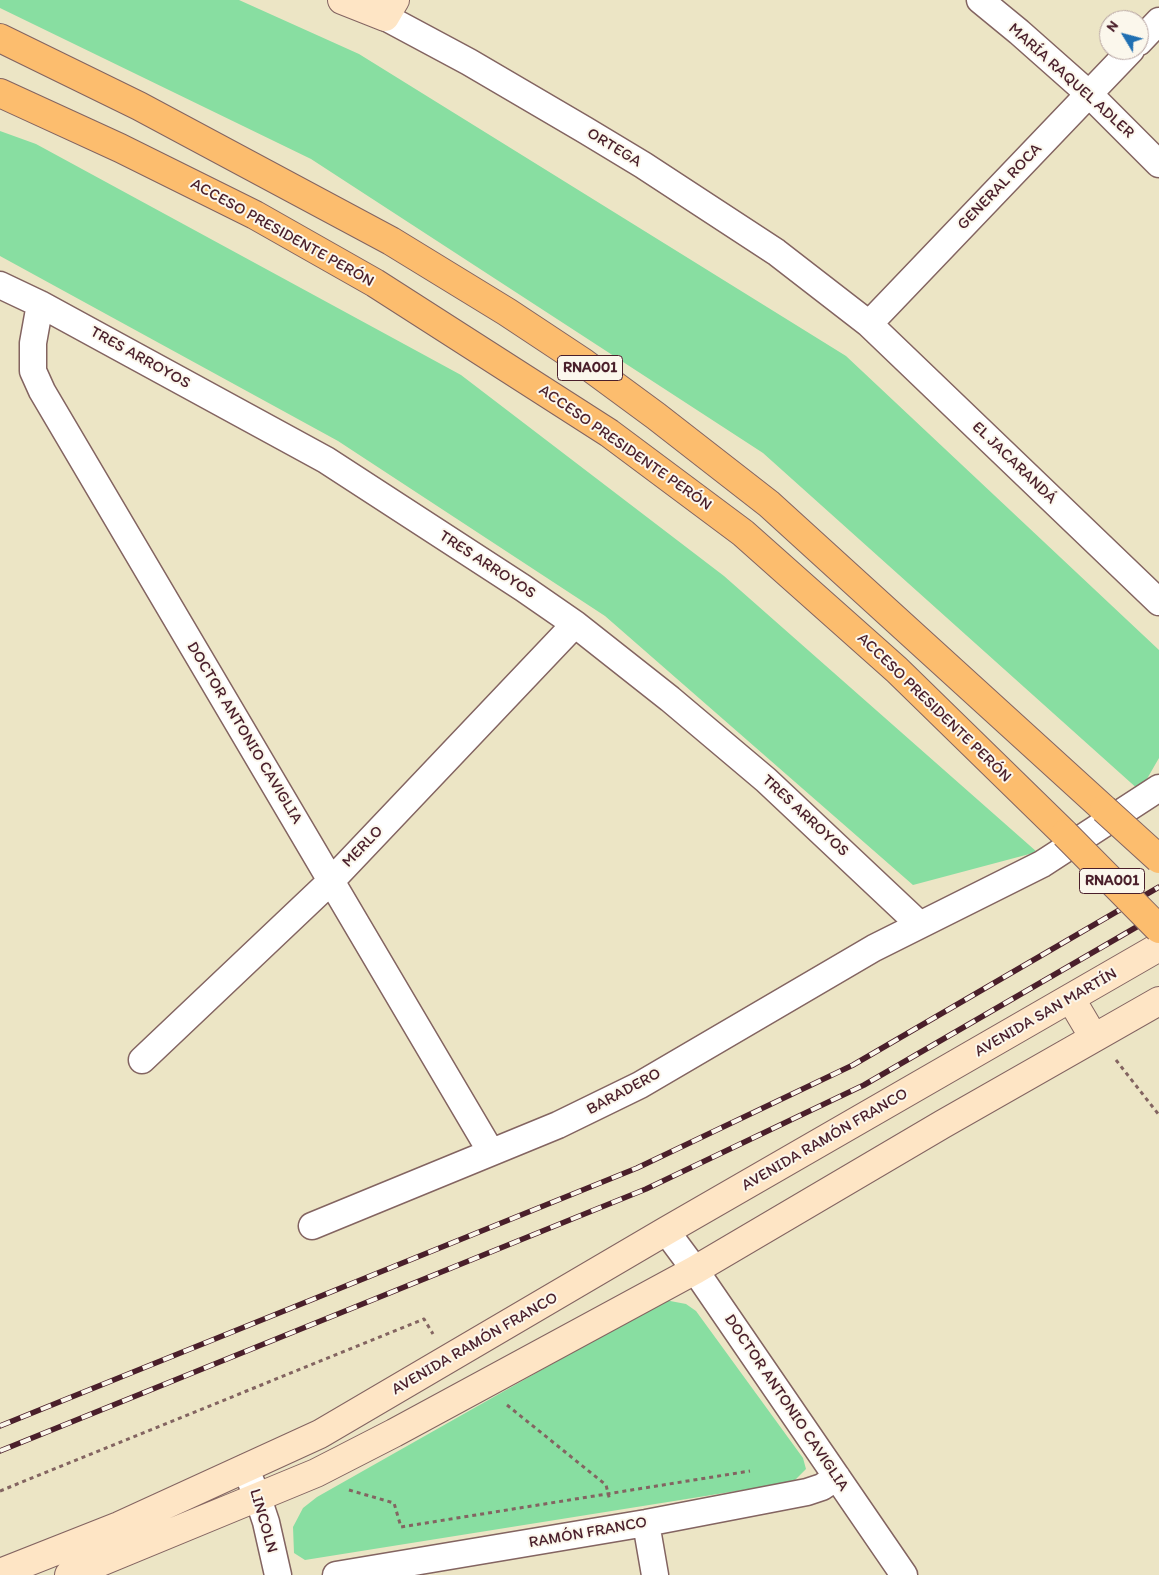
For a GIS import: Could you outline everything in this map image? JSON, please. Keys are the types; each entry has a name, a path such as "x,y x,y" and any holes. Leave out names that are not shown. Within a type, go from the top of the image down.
{"highway":[{"name":"RNA001","path":"0,38 139,106 391,241 507,312 584,363 769,504 1159,859"},
{"name":"ACCESO PRESIDENTE PERÓN","path":"0,93 120,148 255,215 375,284 609,433 743,533 897,670 1159,929"}],"main road":[{"name":"ORTEGA","path":"342,0 390,8"},
{"name":"AVENIDA SAN MARTÍN","path":"932,1078 1159,947"},
{"path":"1071,999 1094,1038"},
{"path":"69,1575 316,1474 695,1270 1159,1001"},
{"name":"AVENIDA RAMÓN FRANCO","path":"0,1573 119,1526 329,1429 666,1231 932,1078"}],"street":[{"name":"MARÍA RAQUEL ADLER","path":"980,0 1089,94 1159,164"},
{"name":"ORTEGA","path":"390,8 469,62 643,165 776,252 869,324"},
{"path":"1149,32 1159,21"},
{"name":"GENERAL ROCA","path":"869,324 1121,60"},
{"name":"TRES ARROYOS","path":"0,285 40,304 326,460 575,624 670,699 766,780 866,872 919,924"},
{"name":"DOCTOR ANTONIO CAVIGLIA","path":"40,304 33,343 33,371 42,391 492,1152"},
{"name":"EL JACARANDÁ","path":"869,324 1159,602"},
{"name":"MERLO","path":"142,1060 332,880 575,624"},
{"name":"BARADERO","path":"312,1226 558,1125 640,1084 874,948 1042,864 1159,788"},
{"name":"DOCTOR ANTONIO CAVIGLIA","path":"666,1231 695,1270 904,1575"},
{"name":"LINCOLN","path":"246,1468 266,1522 278,1575"},
{"name":"RAMÓN FRANCO","path":"336,1575 646,1523 807,1492 822,1487 837,1478"},
{"path":"646,1523 655,1575"}],"path":[{"path":"1094,1038 1116,1059 1159,1115"},
{"path":"346,1488 394,1503 401,1527 750,1470"}],"green space":[{"path":"0,0 239,0 359,54 846,356 1159,650 1159,758 1140,791 763,453 311,159 0,8"},
{"path":"0,131 36,144 461,375 724,576 1037,852 913,885 605,616 338,441 0,256"},
{"path":"665,1300 686,1304 696,1311 803,1458 806,1469 793,1482 305,1560 294,1553 293,1527 303,1508 317,1497"}],"railway":[{"path":"0,1426 637,1168 853,1065 1159,887"},
{"path":"0,1451 646,1189 864,1085 1159,914"}]}
